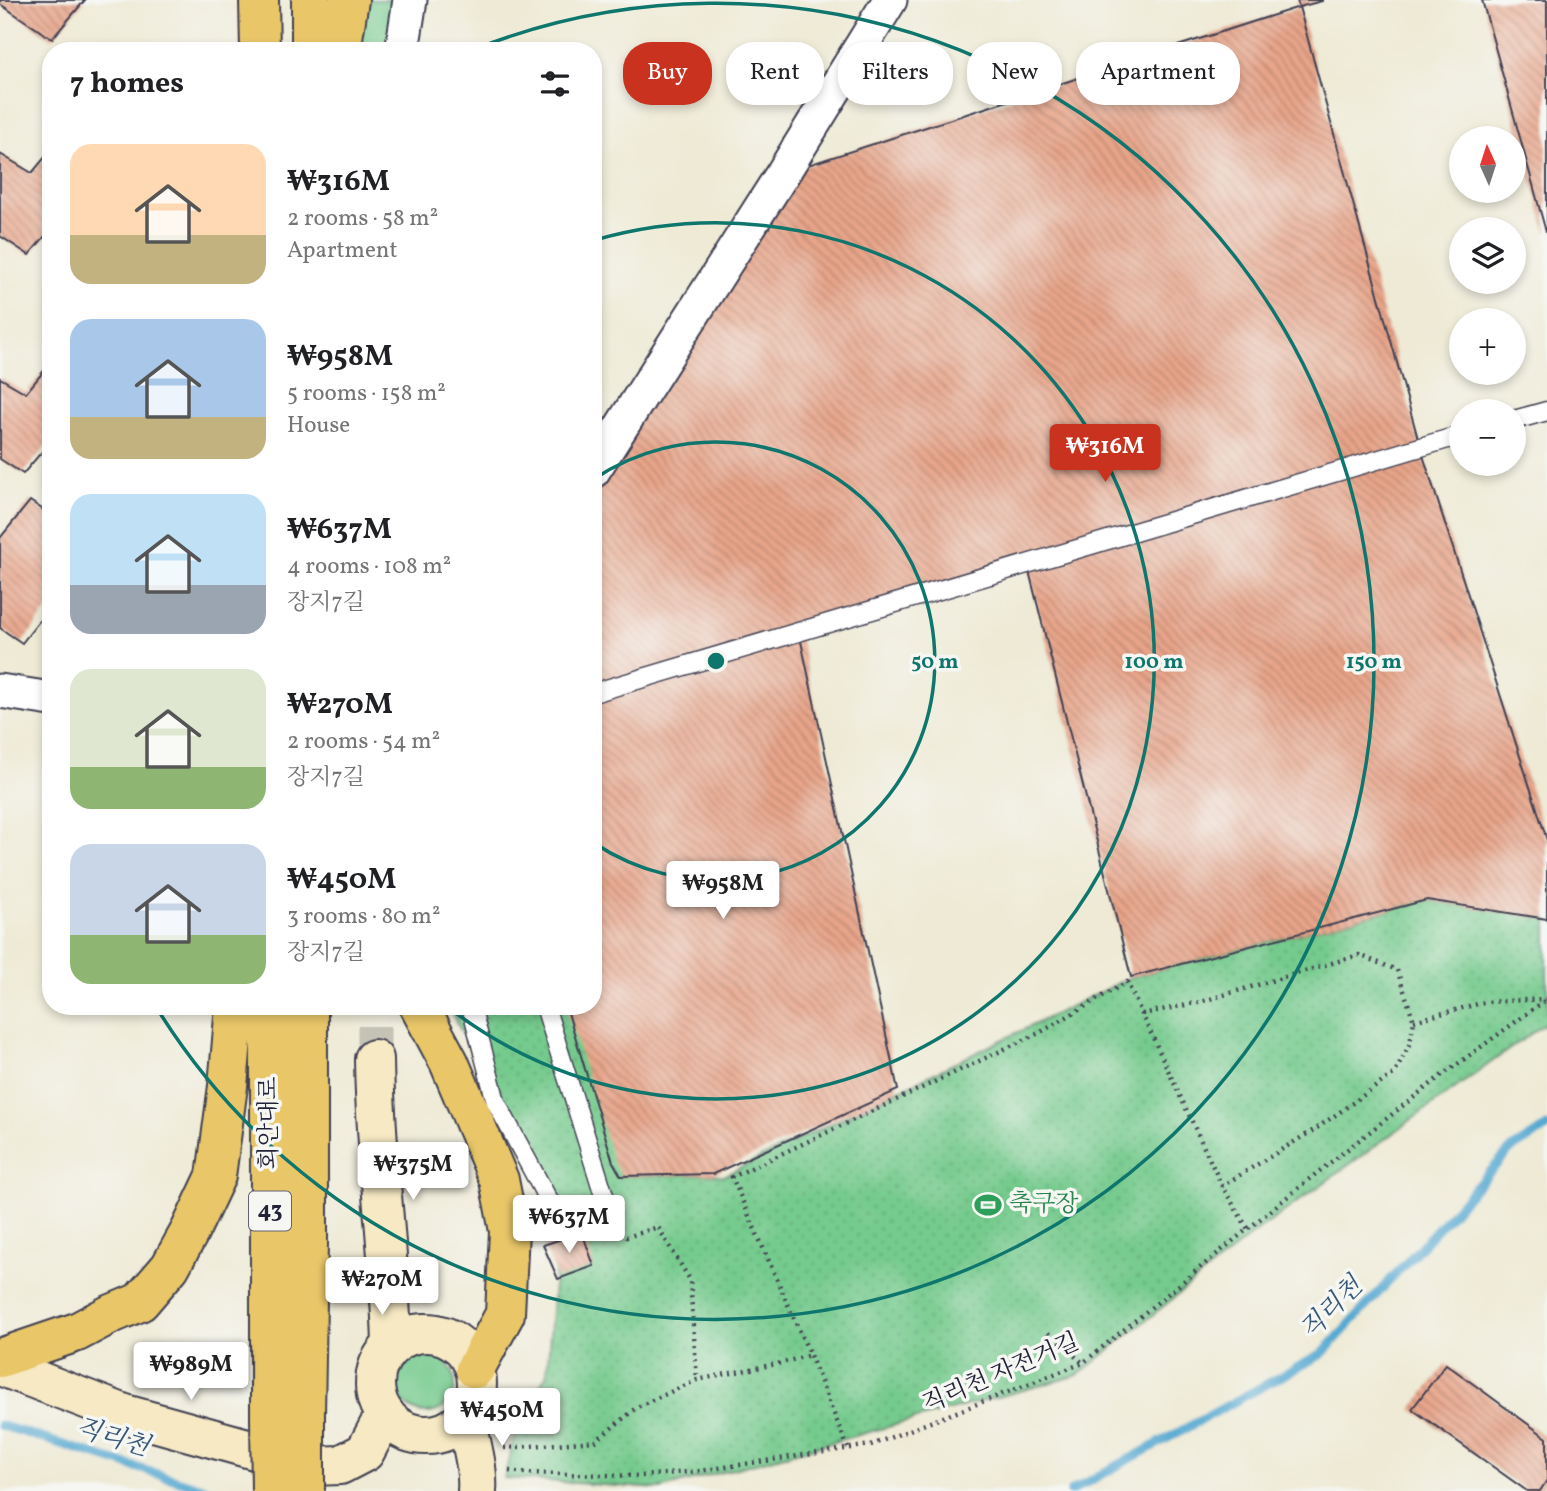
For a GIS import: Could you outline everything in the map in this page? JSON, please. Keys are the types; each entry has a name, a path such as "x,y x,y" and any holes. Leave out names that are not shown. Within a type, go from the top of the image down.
{"highway":[{"path":"259,0 260,42"},
{"path":"311,0 311,42"},
{"path":"342,42 349,0"},
{"path":"0,1358 77,1332 141,1301 170,1267 216,1176 234,1015"},
{"name":"회안대로","path":"270,1015 288,1415"},
{"name":"회안대로","path":"271,1491 288,1415 309,1243 308,1015"},
{"path":"424,1015 449,1062 499,1180 509,1231 505,1314 475,1369"},
{"name":"43","path":"288,1415 305,1491"}],"street":[{"path":"403,42 410,0"},
{"path":"602,457 890,0"},
{"path":"0,691 42,698"},
{"path":"374,1059 374,1096 391,1298 392,1346"},
{"path":"440,1335 467,1354 475,1369 477,1385 474,1401 474,1462 454,1427 439,1434 422,1435 405,1431 391,1422 380,1408 375,1392 376,1375 382,1359 392,1346 407,1337 440,1335"},
{"path":"0,1366 125,1414 312,1466 340,1465 365,1452 385,1414"}],"lane":[{"path":"1526,417 1547,411"},
{"path":"602,690 1449,439"},
{"path":"473,1015 496,1102 559,1220 590,1220 607,1205 548,1015"}],"path":[{"path":"1142,1014 1200,1002 1359,955 1397,970 1414,1021 1410,1044 1395,1073 1317,1128 1222,1186"},
{"path":"848,1448 732,1177 1041,1032 1127,982 1222,1186 1248,1229"},
{"path":"1414,1021 1485,1002 1547,999"},
{"name":"직리천 자전거길","path":"474,1462 525,1473 641,1476 699,1471 871,1445 1083,1363 1303,1184 1441,1076 1547,999"},
{"path":"590,1220 627,1237 658,1227 690,1280 697,1380"},
{"path":"1048,1333 1083,1363"},
{"path":"474,1462 596,1441 638,1407 697,1380 810,1355"}],"green space":[{"path":"364,0 396,0 390,42 357,42"},
{"path":"1427,900 1547,919 1547,1022 1253,1234 1078,1375 660,1489 504,1478 519,1419 547,1374 559,1220 453,1015 571,1015 621,1176 724,1176 1131,977"},
{"path":"426,1355 442,1360 450,1368 455,1384 450,1400 442,1408 426,1413 410,1408 402,1400 397,1384 402,1368 410,1360"}],"building":[{"path":"0,0 85,0 52,39 0,4"},
{"path":"1297,0 1322,0 1322,1 1299,7"},
{"path":"1482,0 1547,0 1547,232 1526,160 1526,126 1517,126"},
{"path":"1299,7 1420,446 1547,840 1547,919 1427,900 1131,977 1027,563 602,686 602,465 783,173 994,105 1062,105 1062,83 1076,79 1076,105 1240,105 1240,42 1190,42"},
{"path":"0,154 32,173 42,161 42,240 29,255 0,236"},
{"path":"42,373 42,452 23,474 0,459 0,378 26,393"},
{"path":"30,501 42,509 42,617 22,643 0,628 0,538"},
{"path":"799,632 898,1090 713,1174 621,1176 613,1162 569,1015 602,1015 602,690"},
{"path":"582,1232 594,1266 558,1279 543,1245"},
{"path":"1446,1364 1547,1438 1547,1480 1540,1491 1527,1491 1412,1409"}],"waterway":[{"name":"직리천","path":"1071,1491 1322,1354 1510,1150 1547,1127"},
{"name":"직리천","path":"0,1425 212,1491"}],"tunnel":[{"path":"374,1015 374,1059"}],"place":[{"name":"축구장","path":"988,1205"}]}
